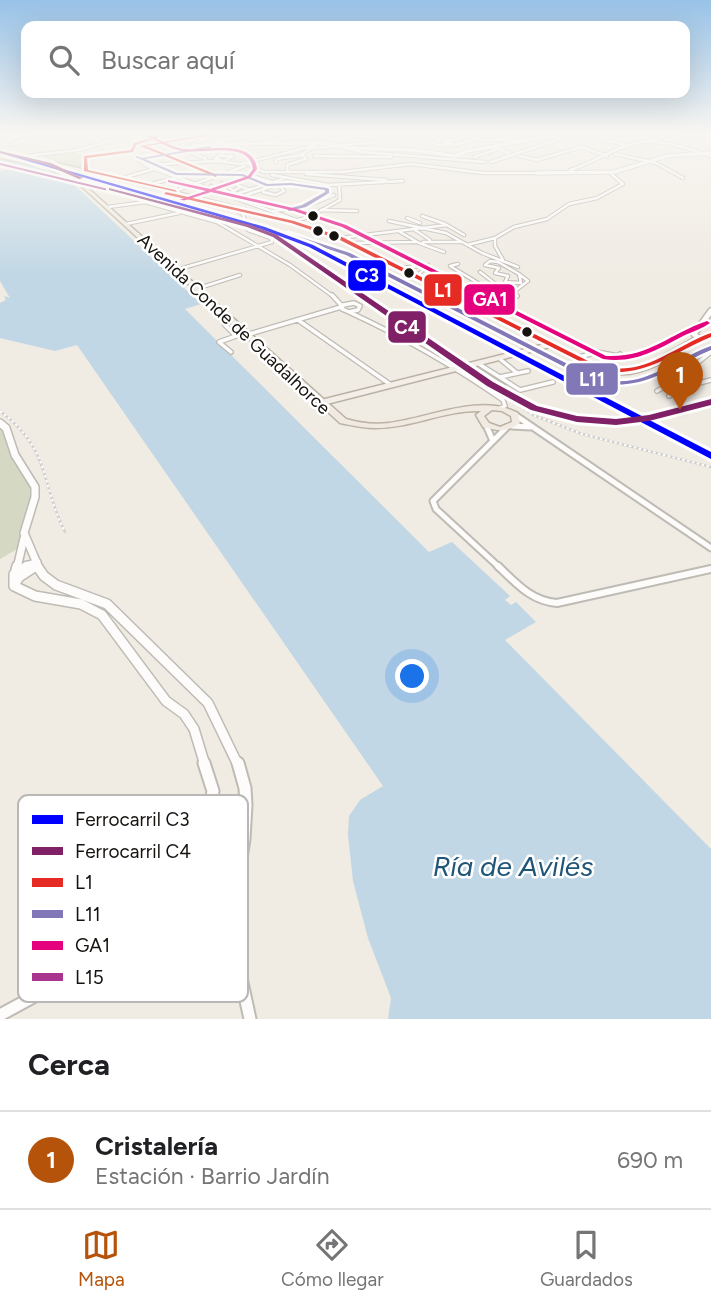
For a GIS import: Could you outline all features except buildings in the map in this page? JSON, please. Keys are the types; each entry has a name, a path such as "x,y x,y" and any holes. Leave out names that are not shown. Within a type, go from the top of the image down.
{"highway":[{"name":"Avenida Conde de Guadalhorce","path":"76,181 343,422 384,428 468,409 484,413"},
{"path":"500,408 512,423 486,425 484,413 500,408"}],"main road":[{"path":"122,181 294,221 353,243 524,332 529,344"},
{"path":"320,403 458,369 529,344 550,345 601,370 633,373 648,369 683,344 711,335"},
{"path":"529,344 550,345"}],"street":[{"path":"145,186 166,181"},
{"path":"188,181 219,193 233,195 255,191 282,181"},
{"path":"172,193 204,181"},
{"path":"246,181 261,186"},
{"path":"231,182 240,187 276,195 284,191 276,183 268,181"},
{"path":"300,181 339,185 403,181"},
{"path":"220,184 224,190 253,206 294,221 309,217 340,200 339,181"},
{"path":"386,181 394,182"},
{"path":"467,245 495,238 514,227 547,219 569,204 597,198 623,184 619,181"},
{"path":"255,191 261,186 276,183"},
{"path":"220,184 233,195"},
{"path":"211,186 219,193"},
{"path":"233,195 240,187"},
{"path":"219,193 224,190"},
{"path":"272,211 302,208 334,195"},
{"path":"108,207 142,201 217,222 260,247 332,296 347,312"},
{"path":"218,204 243,214 253,212"},
{"path":"318,211 357,211"},
{"path":"126,224 182,212"},
{"path":"243,214 247,221"},
{"path":"176,270 260,247 273,240 247,228 247,216 268,216"},
{"path":"438,226 418,217 447,225 464,235"},
{"path":"407,218 446,233 490,257 517,267"},
{"path":"389,221 423,226 447,225"},
{"path":"340,238 400,232 423,226"},
{"path":"415,230 441,244 461,242"},
{"path":"400,232 444,252"},
{"path":"495,238 495,246 503,260"},
{"path":"353,243 432,241"},
{"path":"458,264 450,266 492,291"},
{"path":"401,268 428,265 417,276"},
{"path":"511,294 528,281 519,275 502,268 495,273 519,275"},
{"path":"480,272 503,290 517,296"},
{"path":"196,289 240,275"},
{"path":"508,276 505,282 517,284 522,281 519,275"},
{"path":"462,283 484,294 492,306"},
{"path":"442,289 455,286 472,295 503,290"},
{"path":"332,296 360,308 370,319"},
{"path":"246,335 351,303"},
{"path":"215,307 225,325 236,336 219,342 231,352"},
{"path":"347,312 360,308"},
{"path":"328,311 347,312 370,319 458,369 503,400 505,406 500,408"},
{"path":"698,338 694,334 711,312"},
{"path":"298,320 391,385"},
{"path":"576,358 597,352 618,356 620,354"},
{"path":"657,391 676,380 711,352"},
{"path":"475,363 513,356"},
{"path":"500,359 517,373"},
{"path":"475,363 520,390 553,382"},
{"path":"475,363 503,387"},
{"path":"500,377 528,371"},
{"path":"676,380 688,386"},
{"path":"669,396 688,386 711,380"},
{"path":"0,423 8,429 13,452 35,487 35,496 24,528 20,560 14,574 14,586"},
{"path":"512,423 533,428 711,548"},
{"path":"512,423 533,428"},
{"path":"512,423 433,501 436,509 529,594 542,602 557,603 711,569"},
{"path":"486,425 493,441"},
{"path":"24,537 45,578 53,584 98,597 208,703 222,725 237,761 245,795"},
{"path":"14,574 21,568 38,563"},
{"path":"14,586 19,577 38,563"},
{"path":"40,596 53,584"},
{"path":"14,586 40,596 68,600 94,609 166,701 184,714 194,729 208,769 213,795"},
{"path":"0,1015 24,1002"}],"green space":[{"path":"0,427 24,472 30,496 28,514 17,549 0,559"}],"water":[{"name":"Ría de Avilés","path":"0,181 70,181 201,304 185,309 429,552 452,542 510,596 505,600 511,605 516,602 536,622 505,640 711,849 711,1019 388,1019 391,998 368,938 353,881 348,835 349,816 360,800 383,786 77,345 55,351 0,338 0,303 6,300 4,296 10,298 0,281"}],"railway":[{"path":"87,181 155,203"},
{"path":"275,236 533,415 582,434 711,467"},
{"path":"0,411 17,426 37,453 65,532"},
{"path":"651,424 711,451"}],"rail line":[{"name":"C3","path":"99,181 263,228 311,246 711,456"},
{"name":"C4","path":"111,189 249,226 275,236 490,384 534,408 577,419 616,422 649,418 711,402"}],"transit line":[{"name":"L15","path":"69,181 121,193"},
{"name":"L1","path":"129,181 175,191"},
{"name":"GA1","path":"169,181 295,210 344,226 605,358 620,359 646,353 707,323"},
{"name":"GA1","path":"175,203 239,181"},
{"name":"L11","path":"256,181 266,185 291,184 327,189 327,193 304,206 289,210"},
{"name":"L1","path":"166,193 292,222 340,238 601,370 634,370 647,366 711,335"},
{"name":"L11","path":"288,234 348,254 598,382 617,383 646,379 711,348"}],"place":[{"name":"Cristalería","path":"680,410"}]}
